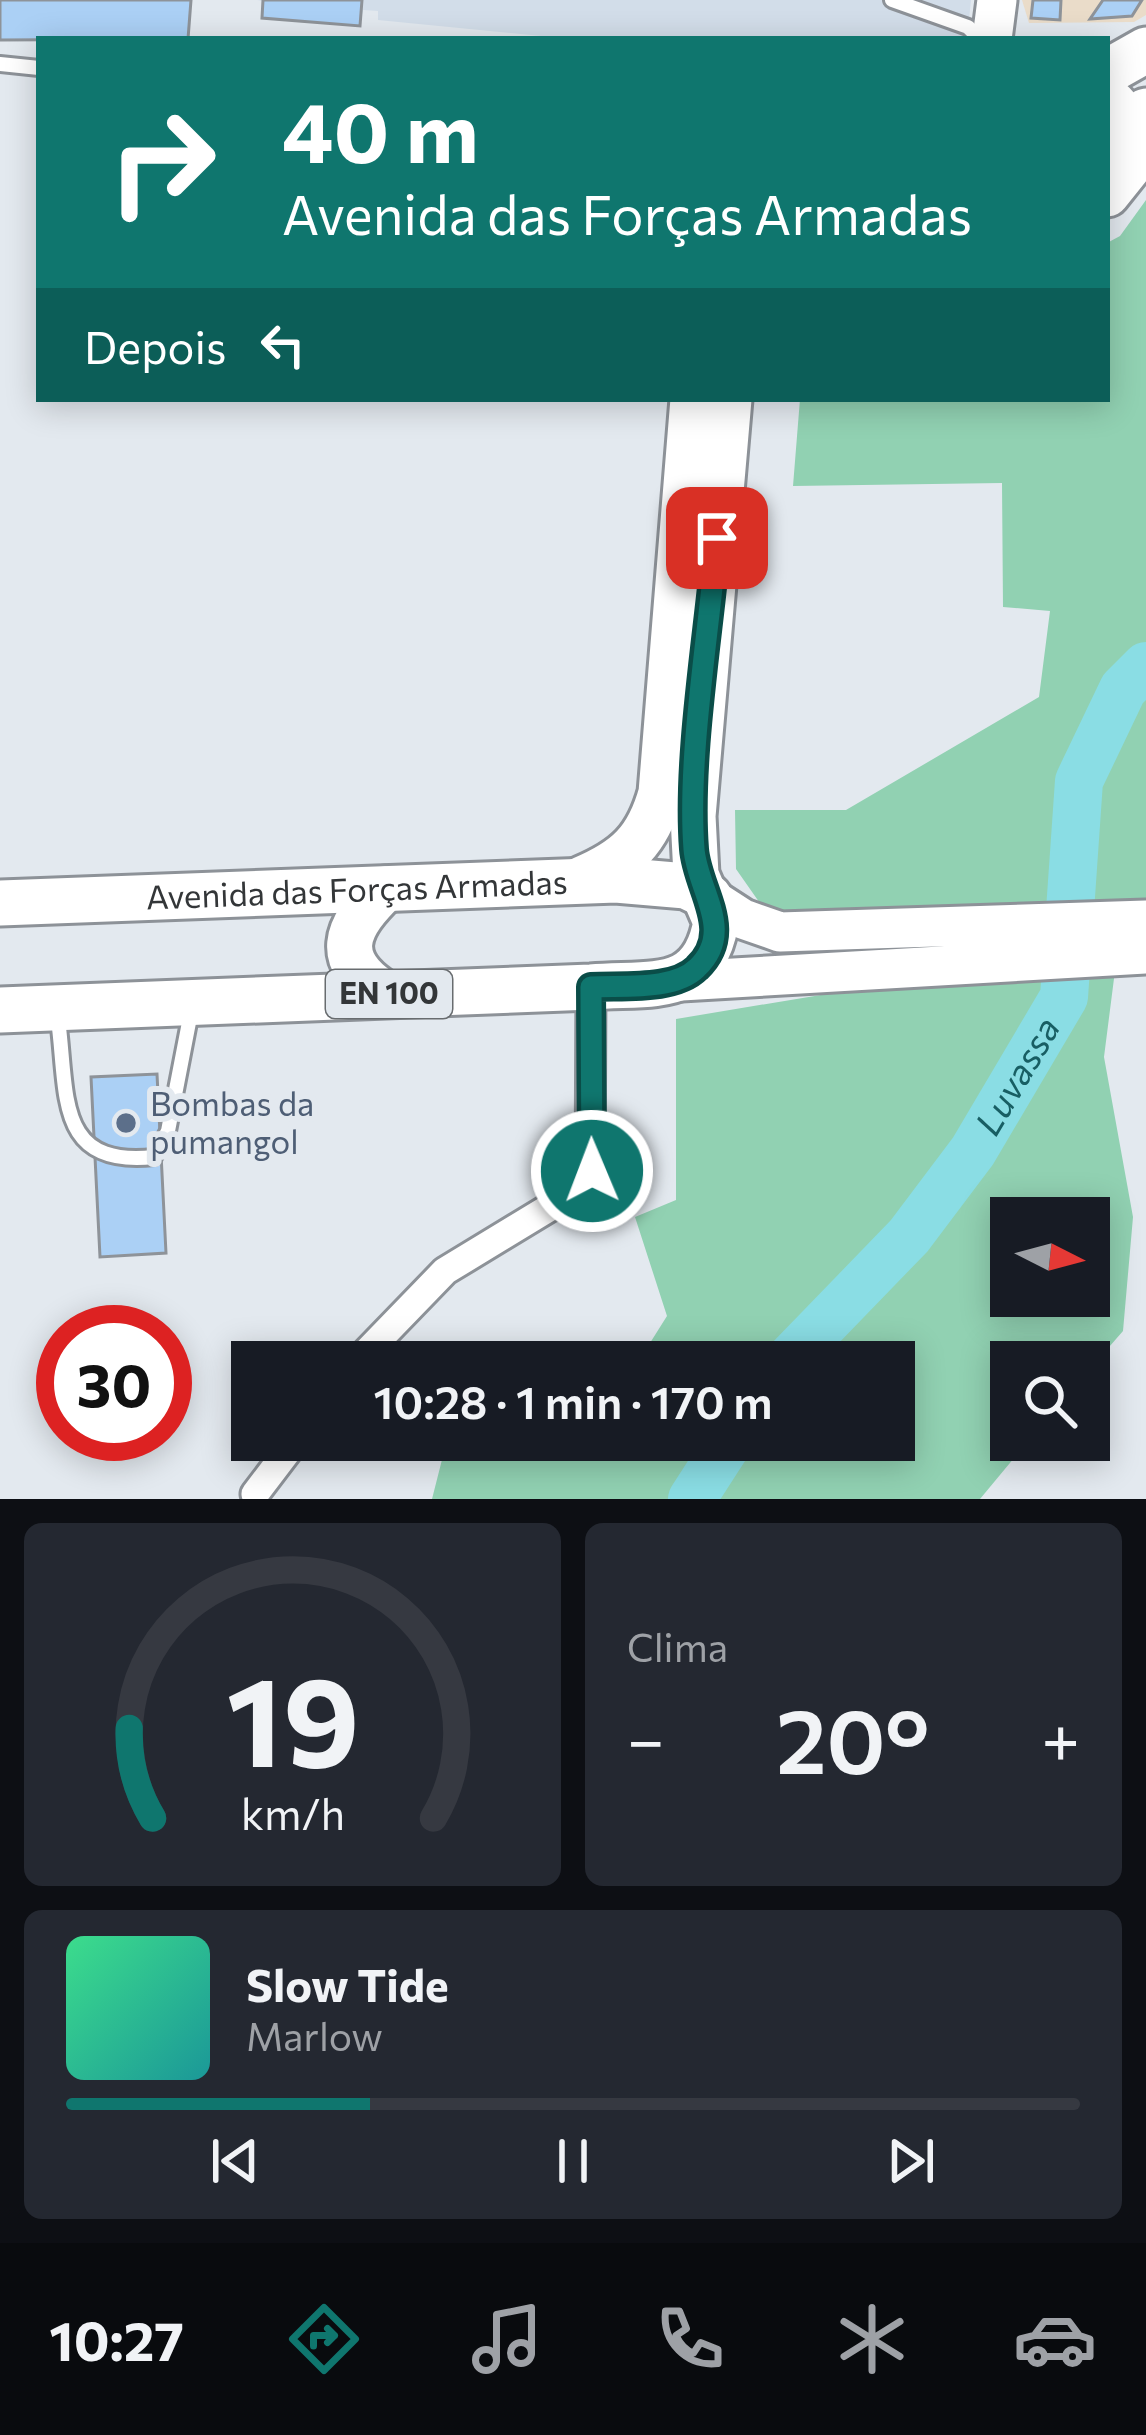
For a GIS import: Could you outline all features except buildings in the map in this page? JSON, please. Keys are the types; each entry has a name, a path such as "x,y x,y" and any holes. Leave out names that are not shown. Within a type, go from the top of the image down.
{"main road":[{"path":"1110,69 1146,50"},
{"path":"1110,100 1122,110 1132,134 1119,178"},
{"path":"1119,178 1146,111"},
{"path":"574,882 631,853 653,820 661,793 693,402"},
{"path":"681,980 700,967 712,946 716,922 696,874 693,816 729,402"},
{"name":"Avenida das Forças Armadas","path":"0,903 653,880 709,897 743,919 780,932 1037,941 1132,938"},
{"name":"EN 100","path":"385,890 351,929 350,955 358,977 385,994"},
{"name":"Avenida das Forças Armadas","path":"0,1010 591,987 1037,941"}],"street":[{"path":"377,1341 445,1271 590,1183 591,987"},
{"path":"255,1494 280,1461"}],"lane":[{"path":"892,0 968,28 994,27"},
{"path":"0,64 36,68"},
{"path":"57,1007 75,1132 92,1153 123,1160 154,1157 168,1131 192,1002"}],"shaded area":[{"path":"257,0 971,0 967,36 541,36 378,20 378,11 363,10 360,26 262,18 263,1"},
{"path":"1022,0 1146,0 1146,15 1134,22 1029,23"}],"green space":[{"path":"1146,200 1146,920 1117,955 1104,1057 1133,1217 1123,1331 1110,1346 1110,1341 990,1341 990,1461 1012,1461 980,1499 432,1499 442,1461 915,1461 915,1341 651,1341 667,1316 635,1217 676,1200 676,1019 1037,959 1037,925 780,932 736,869 735,810 846,810 1039,697 1050,611 1003,607 1002,483 793,486 800,402 1110,402 1110,241 1120,236"}],"waterway":[{"name":"Luvassa","path":"807,1341 909,1236 973,1151 1064,997 1079,781 1123,689 1146,666"},
{"name":"Luvassa","path":"692,1499 716,1461"}],"place":[{"name":"Bombas da pumangol","path":"126,1123"}],"route":[{"path":"592,1171 591,987 681,980 700,967 712,946 716,922 696,874 693,816 717,538"}]}
